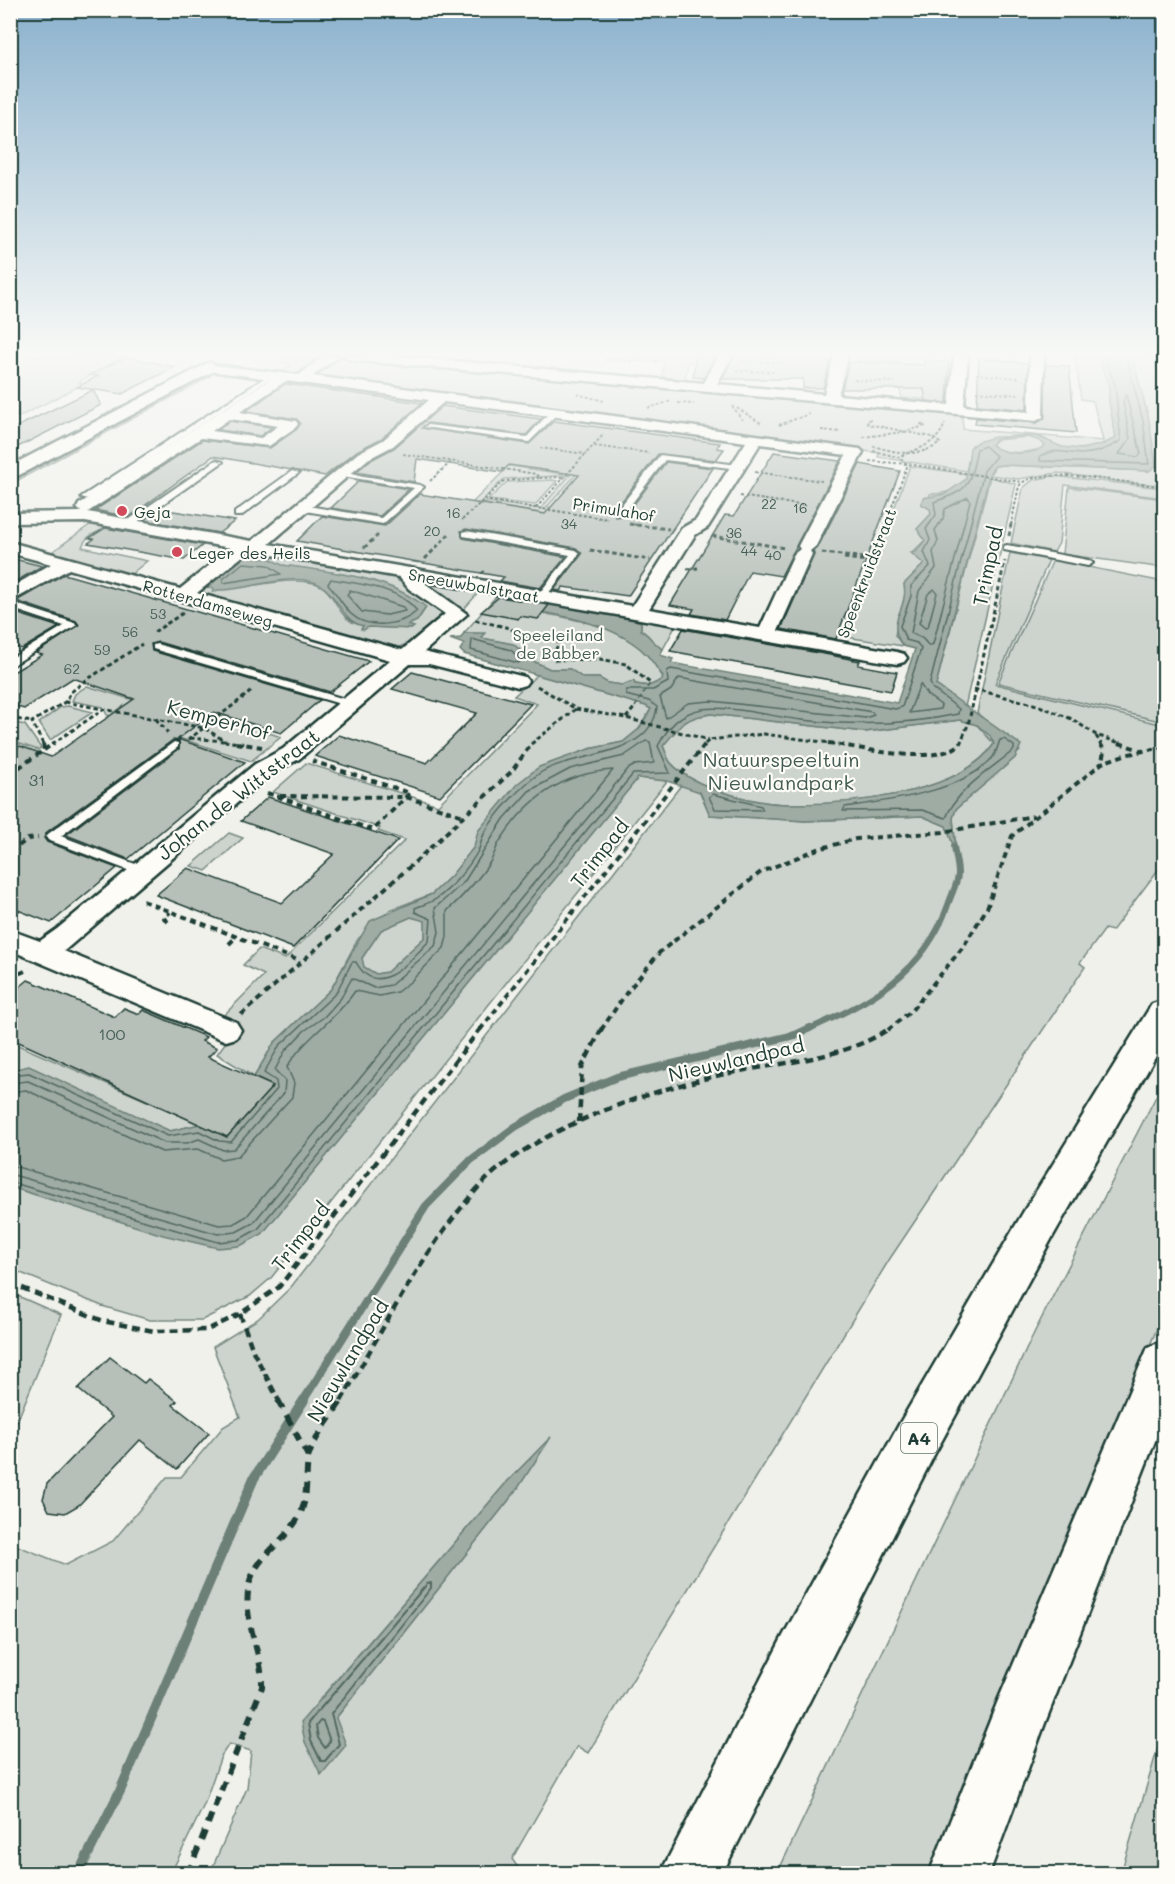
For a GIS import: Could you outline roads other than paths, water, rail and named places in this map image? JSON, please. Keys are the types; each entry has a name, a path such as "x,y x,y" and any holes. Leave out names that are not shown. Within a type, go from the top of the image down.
{"main road":[{"path":"11,474 67,444"},
{"name":"A4","path":"690,1874 775,1706 993,1301 1164,1012"},
{"path":"959,1874 1017,1723 1164,1362"}],"street":[{"path":"31,552 53,538 85,508 179,444"},
{"path":"192,598 251,546 302,508 363,456 385,444"},
{"path":"637,613 688,532 702,523 752,444"},
{"path":"767,635 837,483 855,452 818,444"},
{"name":"Sneeuwbalstraat","path":"10,518 50,516 85,508 128,525 897,658"},
{"name":"Sneeuwbalstraat","path":"10,511 50,516"},
{"name":"Rotterdamseweg","path":"10,547 406,658"},
{"path":"10,596 66,563"},
{"name":"Johan de Wittstraat","path":"42,953 263,769 291,754 457,614 434,596 411,584 408,579 410,574"},
{"path":"406,658 429,658 519,681"},
{"path":"10,939 226,1030"}],"lane":[{"path":"85,508 178,444"},
{"path":"620,513 663,457 737,468"},
{"path":"128,525 219,462"},
{"path":"238,514 295,473"},
{"path":"302,508 383,521 420,487 342,474"},
{"path":"466,534 576,553 541,597"},
{"path":"1007,548 1088,563"},
{"path":"10,605 72,625 10,664"},
{"path":"157,647 351,704"},
{"path":"142,871 52,837 174,745"}],"water":[{"path":"975,444 992,444 1011,453 1026,453 1040,449 1044,444 1082,449 1104,444 1153,444 1156,466 1149,471 1003,465 995,466 990,472 936,685 1021,745 1015,758 956,809 953,818 956,853 946,826 922,816 805,821 710,815 700,792 667,781 638,778 262,1234 240,1246 218,1248 163,1235 11,1187 11,1070 29,1066 170,1131 200,1124 227,1137 273,1086 254,1077 274,1043 331,989 370,921 432,894 451,876 474,847 478,831 517,784 539,767 589,749 623,742 639,729 651,709 646,706 464,654 460,650 464,644 450,639 461,638 464,633 485,633 482,638 513,644 533,661 550,669 570,669 583,678 599,678 608,683 622,685 634,681 635,684 649,686 662,680 663,676 646,654 613,632 593,624 548,613 485,609 498,594 614,614 641,622 641,630 663,649 660,655 673,659 671,663 897,703 915,649 903,646 898,637 896,622 905,593 904,584 924,564 911,553 916,552 925,540 917,529 931,514 930,509 921,504 923,498 945,494 966,479 970,448","holes":["711,714 865,732 960,720 977,725 990,736 994,744 977,762 955,775 928,786 898,794 838,802 772,803 708,787 681,772 670,761 663,746 674,733 688,720","411,917 425,921 425,937 387,972 376,974 364,967 362,958 381,930"]},
{"path":"241,556 268,559 273,557 270,559 282,565 357,577 393,588 426,607 417,621 408,625 414,627 411,629 368,627 364,630 361,629 363,626 345,614 332,595 320,585 309,581 284,580 214,592 212,592 214,589 203,587"},
{"path":"551,1437 516,1491 336,1718 346,1745 321,1775 305,1742 301,1722 506,1483"}],"waterway":[{"path":"807,1030 873,996 892,983 925,950 938,929 958,878 954,846"},
{"path":"303,1401 426,1206 471,1160 515,1127 564,1099 617,1077 795,1035 810,1028"},
{"path":"78,1874 120,1791 254,1478 304,1400"}],"place":[{"name":"Geja","path":"122,511"},
{"name":"Leger des Heils","path":"177,552"}],"park label":[{"name":"Speeleiland de Babber","path":"558,643"},
{"name":"Natuurspeeltuin Nieuwlandpark","path":"781,770"}]}
